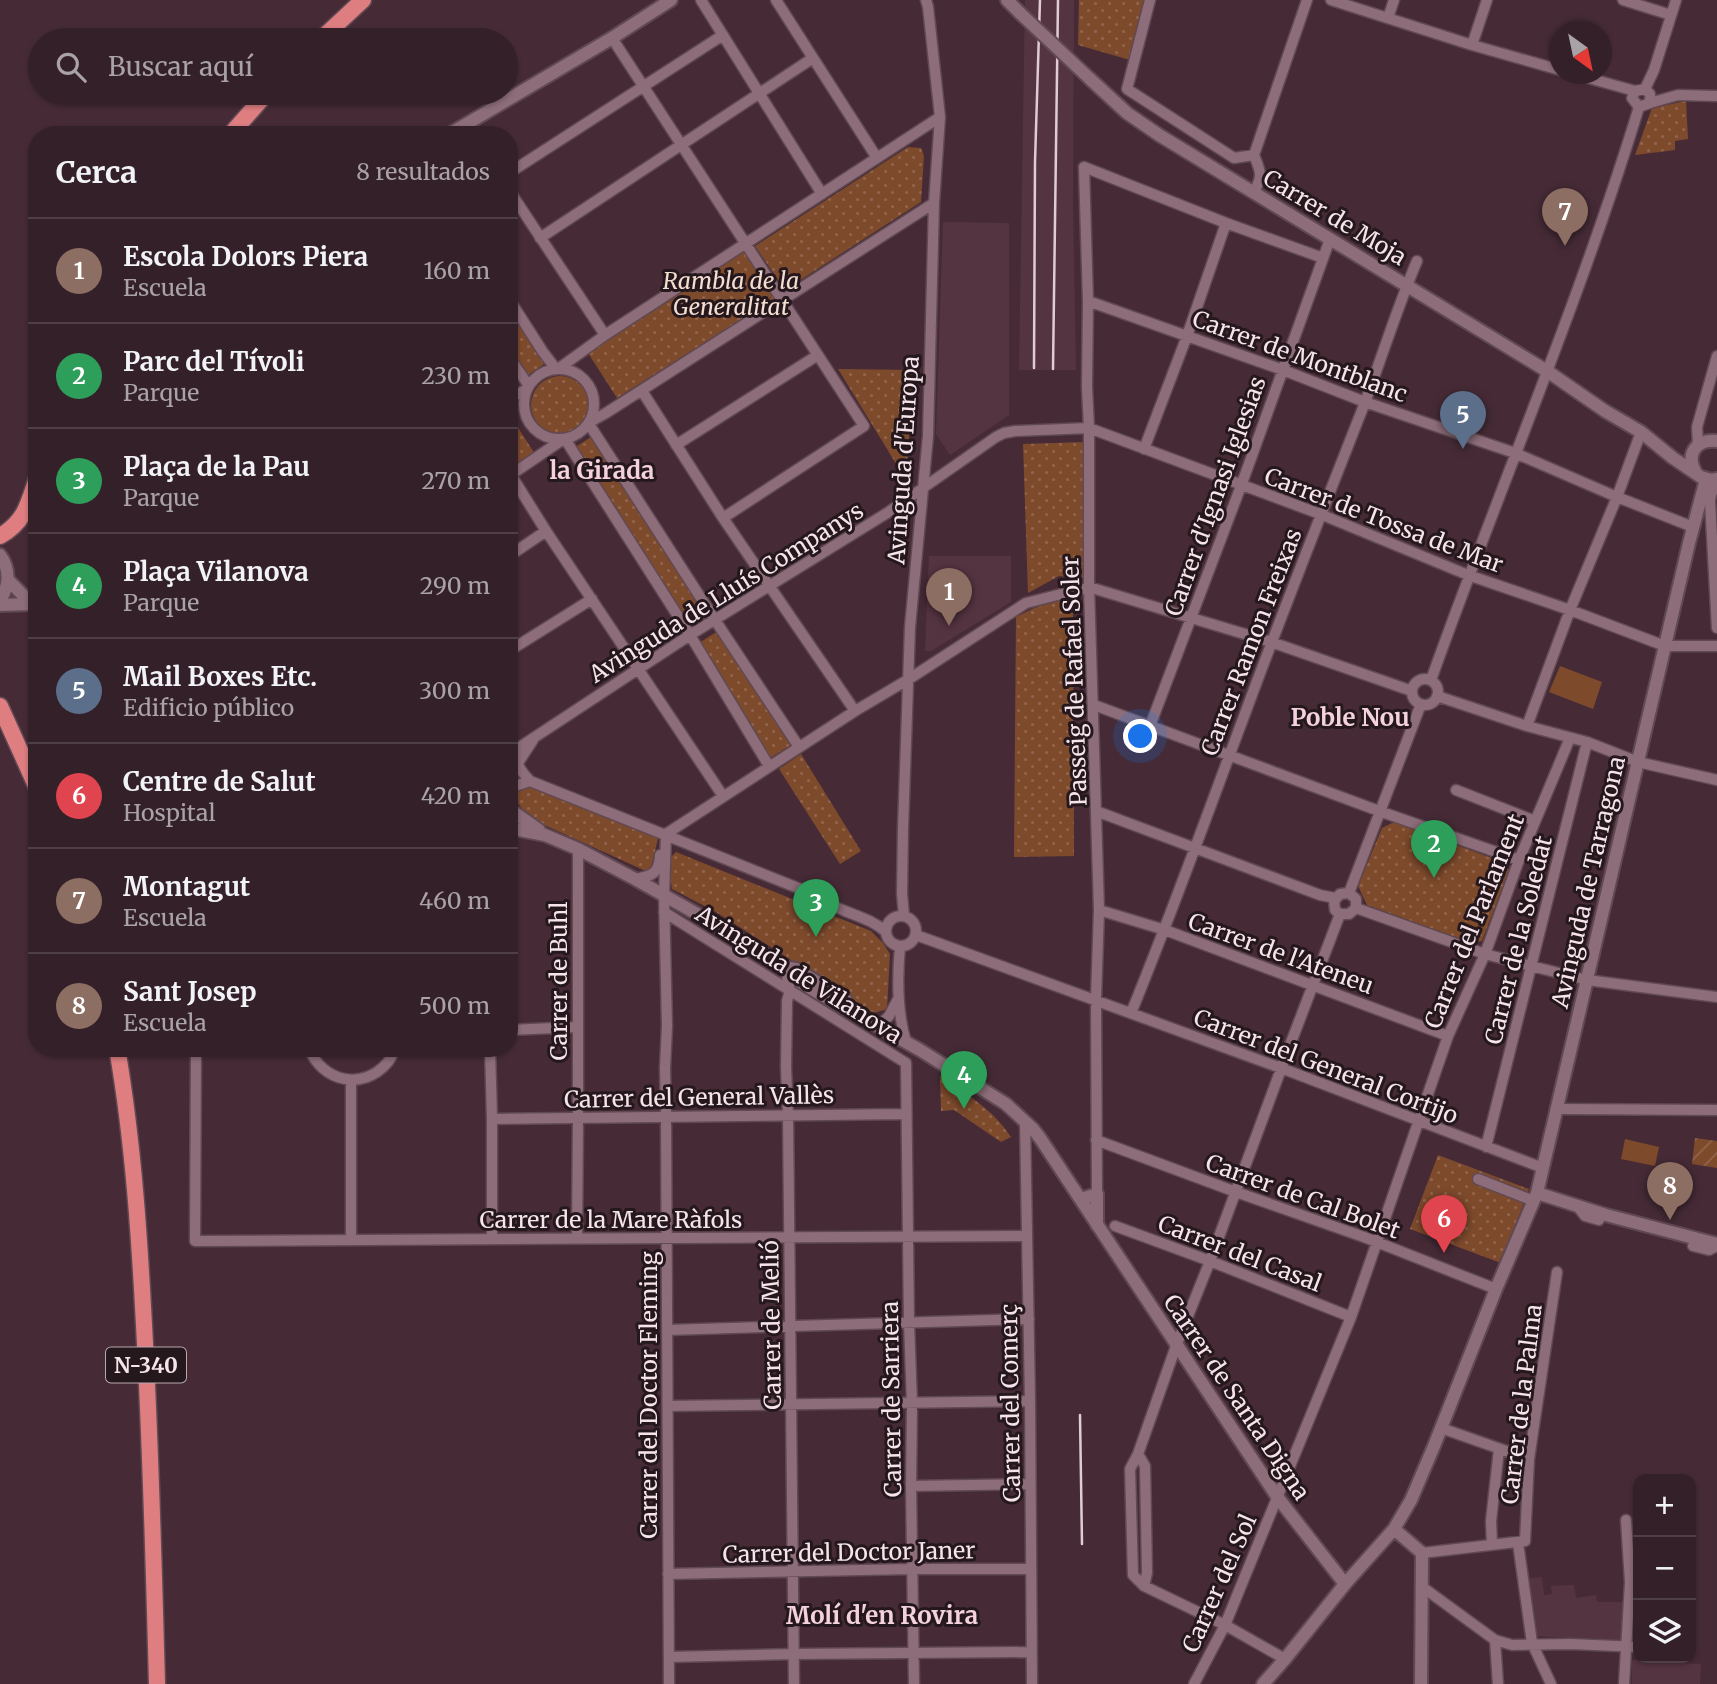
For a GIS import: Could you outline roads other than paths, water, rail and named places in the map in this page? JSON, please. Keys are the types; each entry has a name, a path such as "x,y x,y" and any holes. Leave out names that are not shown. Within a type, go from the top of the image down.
{"highway":[{"path":"333,28 363,0"},
{"path":"238,126 256,105"},
{"path":"0,536 12,529 24,514 28,503"},
{"path":"0,706 28,768"},
{"name":"N-340","path":"118,1057 140,1236 157,1684"}],"street":[{"path":"518,98 671,0"},
{"path":"701,0 822,194"},
{"path":"776,0 877,158"},
{"name":"Carrer de Moja","path":"1007,0 1127,113 1159,135 1547,371 1709,479"},
{"path":"1150,0 1127,89 1234,158 1254,155"},
{"path":"1254,192 1262,173 1254,155 1307,0"},
{"path":"1331,0 1549,66"},
{"path":"1388,18 1394,0"},
{"path":"1472,45 1487,0"},
{"path":"1623,0 1671,15"},
{"path":"1639,107 1632,98 1654,70 1676,0"},
{"name":"Avinguda d'Europa","path":"904,916 903,828 910,627 928,436 934,203 940,117 928,2"},
{"path":"518,167 723,35"},
{"path":"612,38 864,426 723,518"},
{"path":"540,238 813,58"},
{"path":"1612,83 1650,94 1650,103"},
{"path":"1639,107 1678,94 1717,96"},
{"path":"474,126 507,105"},
{"path":"1431,680 1615,187 1639,107"},
{"path":"518,394 540,375 557,369 940,117"},
{"name":"Passeig de Rafael Soler","path":"1097,1194 1096,999 1099,910 1089,587 1088,301 1084,166 1226,223"},
{"path":"518,471 934,203"},
{"path":"518,204 605,335"},
{"path":"1144,449 1226,223 1323,258"},
{"name":"Carrer d'Ignasi Iglesias","path":"1150,726 1241,486 1330,239"},
{"name":"Carrer Ramon Freixas","path":"1132,1013 1418,261"},
{"name":"Carrer de Montblanc","path":"1088,301 1365,402 1515,453 1693,527"},
{"path":"518,313 557,369 569,370 587,382 595,401 590,423"},
{"path":"676,445 818,355"},
{"path":"1696,447 1697,427 1717,356"},
{"path":"518,372 528,388"},
{"path":"528,388 524,410 533,429 552,439 564,440"},
{"path":"642,391 723,518 855,711"},
{"path":"590,423 799,747"},
{"name":"Avinguda de Lluís Companys","path":"518,748 690,635 887,513 1004,433 1089,428"},
{"name":"Carrer de Tossa de Mar","path":"1089,428 1320,514 1468,575 1665,646"},
{"path":"1527,726 1641,432"},
{"path":"1659,446 1674,450 1696,447 1716,438"},
{"path":"564,440 690,635 769,766"},
{"name":"Avinguda de Tarragona","path":"1264,1684 1345,1584 1394,1529 1419,1483 1535,1197 1693,527 1709,479 1692,461 1696,447"},
{"path":"1709,479 1717,628"},
{"path":"518,488 723,796"},
{"path":"518,549 546,531"},
{"path":"0,555 8,571 6,589 0,600"},
{"path":"8,580 28,599"},
{"path":"635,879 654,874 660,863 664,834 769,766 1026,603 1089,587 1271,642 1412,691"},
{"path":"518,645 592,599"},
{"path":"0,606 28,605"},
{"path":"1665,646 1717,646"},
{"path":"1422,679 1431,680 1436,684 1437,696 1431,704 1421,704 1414,699 1412,691 1415,683 1422,679"},
{"path":"1437,696 1527,726 1587,742 1638,762 1717,780"},
{"path":"1349,893 1421,704"},
{"path":"1094,705 1379,811 1520,860"},
{"name":"Avinguda de Lluís Companys","path":"518,762 536,737"},
{"name":"Carrer del Parlament","path":"1351,1317 1448,1036 1485,954 1535,821 1570,738"},
{"name":"Carrer de la Soledat","path":"1486,1147 1587,742"},
{"path":"518,768 530,781 808,892 833,906 865,918 878,925 886,932 891,942 900,946 912,942 917,930 914,922 904,916 897,916 890,921 886,932"},
{"path":"518,785 530,781"},
{"path":"1456,790 1535,821"},
{"path":"1096,811 1320,895 1335,898"},
{"path":"518,816 545,835"},
{"path":"518,830 545,835 635,879 785,967 796,969 869,1014 880,1026"},
{"name":"Carrer del Doctor Fleming","path":"664,834 669,1684"},
{"name":"Carrer de Buhl","path":"576,1238 578,849"},
{"path":"1343,892 1349,893 1356,899 1356,908 1349,914 1340,914 1334,907 1335,898 1343,892"},
{"path":"1356,908 1485,954 1587,980 1717,997"},
{"name":"Carrer de l'Ateneu","path":"1099,910 1165,930 1448,1036"},
{"name":"Avinguda de Vilanova","path":"664,912 794,985 906,1063 906,1114"},
{"path":"1285,1659 1225,1625 1144,1586 1147,1573 1145,1466 1138,1454 1176,1346 1340,914"},
{"name":"Carrer del General Cortijo","path":"916,935 1096,999 1543,1168"},
{"path":"900,946 899,996 901,1024 906,1042"},
{"path":"785,967 794,985 808,982 880,1026"},
{"name":"Carrer de Melió","path":"794,985 787,1001 786,1067 794,1684"},
{"path":"880,1026 889,1016 899,996"},
{"path":"880,1026 900,1010"},
{"name":"Carrer de Santa Digna","path":"880,1026 1006,1104 1040,1138 1278,1498 1345,1584"},
{"path":"518,1030 577,1027"},
{"name":"Carrer de la Mare Ràfols","path":"196,1057 195,1241 1027,1236"},
{"path":"313,1057 323,1070 337,1078 351,1080 374,1075 391,1057"},
{"path":"490,1057 492,1239"},
{"path":"351,1080 351,1240"},
{"path":"1557,1109 1717,1110"},
{"name":"Carrer del General Vallès","path":"492,1119 906,1114"},
{"name":"Carrer de Sarriera","path":"906,1114 914,1684"},
{"name":"Carrer del Comerç","path":"1025,1121 1032,1684"},
{"name":"Carrer de Cal Bolet","path":"1096,1140 1378,1242 1496,1289"},
{"path":"1478,1179 1535,1197 1717,1245"},
{"path":"1081,1199 1097,1194 1098,1227"},
{"path":"1578,1207 1585,1216 1600,1220"},
{"name":"Carrer del Casal","path":"1115,1226 1351,1317"},
{"path":"1693,1246 1709,1250 1717,1245"},
{"name":"Carrer de la Palma","path":"1551,1684 1532,1643 1521,1542 1529,1459 1557,1272"},
{"name":"Carrer del Sol","path":"1194,1684 1225,1625 1351,1317"},
{"path":"667,1330 1029,1319"},
{"path":"668,1406 1030,1401"},
{"path":"1441,1428 1529,1459"},
{"path":"1492,1545 1491,1521 1499,1448"},
{"path":"911,1486 1030,1484"},
{"path":"1624,1684 1630,1582 1626,1520"},
{"path":"1394,1529 1422,1553 1521,1542"},
{"path":"1421,1684 1422,1553"},
{"name":"Carrer del Doctor Janer","path":"668,1574 1031,1569"},
{"path":"1421,1587 1495,1640 1512,1645 1532,1643 1633,1647"},
{"path":"1495,1640 1498,1684"},
{"path":"669,1657 1031,1652"}],"railway":[{"path":"1034,368 1035,162 1040,0"},
{"path":"1053,369 1058,0"},
{"path":"1080,1415 1082,1544"}],"place":[{"name":"Montagut","path":"1565,246"},
{"name":"Mail Boxes Etc.","path":"1463,449"},
{"name":"Escola Dolors Piera","path":"949,626"},
{"name":"Parc del Tívoli","path":"1434,878"},
{"name":"Plaça de la Pau","path":"816,937"},
{"name":"Plaça Vilanova","path":"964,1109"},
{"name":"Sant Josep","path":"1670,1220"},
{"name":"Centre de Salut","path":"1444,1253"}],"district":[{"name":"la Girada","path":"602,470"},
{"name":"Poble Nou","path":"1350,717"},
{"name":"Molí d'en Rovira","path":"882,1615"}],"park label":[{"name":"Rambla de la Generalitat","path":"731,293"}]}
